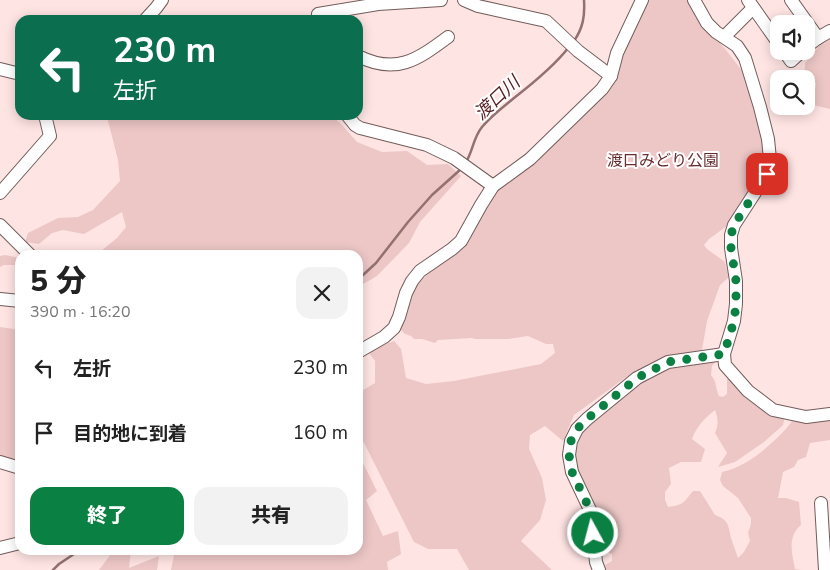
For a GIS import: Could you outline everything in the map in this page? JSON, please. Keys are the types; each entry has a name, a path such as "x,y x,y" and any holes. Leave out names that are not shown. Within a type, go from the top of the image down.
{"street":[{"path":"149,15 162,0"},
{"path":"318,15 378,4 441,0"},
{"path":"464,0 478,6 546,21 578,51 611,76"},
{"path":"363,349 384,337 394,328 400,317 406,293 412,281 420,271 461,241 493,186 530,159 602,89 611,76 617,53 642,0"},
{"path":"694,0 707,23 716,32 737,46 745,58 768,139 770,159 767,174 734,225 731,235 736,281 736,304 734,321 724,354 726,365 748,391 774,410 806,417 830,414"},
{"path":"791,0 818,38"},
{"path":"724,37 751,3 770,31"},
{"path":"815,40 830,30"},
{"path":"363,58 382,65 401,64 426,54 448,37"},
{"path":"0,69 15,73"},
{"path":"0,193 50,136 46,120"},
{"path":"351,120 360,128 427,145 454,158 493,186"},
{"path":"0,225 25,250"},
{"path":"0,299 15,300"},
{"path":"599,570 596,562 592,514 572,472 569,455 571,441 577,429 637,378 668,362 724,354"},
{"path":"0,462 15,466"},
{"path":"821,503 825,570"},
{"path":"0,548 15,544"}],"green space":[{"name":"渡口みどり公園","path":"642,0 693,0 716,32 718,41 746,76 765,141 764,173 731,223 704,245 725,262 729,277 720,285 707,321 702,350 665,357 625,378 574,415 563,441 545,426 530,435 529,449 542,478 546,500 540,520 521,541 552,570 469,570 457,549 428,549 414,542 363,441 363,390 375,383 375,361 367,350 394,341 401,349 406,378 426,384 454,381 541,364 555,353 553,344 546,344 528,336 508,339 472,338 438,340 435,343 414,339 399,328 414,287 428,274 498,190 614,78"},
{"path":"830,37 830,109 815,105 815,70 805,70 805,63 808,60 815,60 815,51 825,39"},
{"path":"108,120 336,120 357,142 382,152 407,151 427,165 448,164 461,176 420,222 409,243 377,276 363,284 363,250 102,250 117,238 126,227 122,212 84,234 63,230 52,233 39,244 25,242 28,233 58,218 78,217 93,210 120,181 118,160"},
{"path":"0,256 15,257 15,265 0,267"},
{"path":"0,327 15,329 15,462 0,458"},
{"path":"717,360 712,366 711,375 719,396 723,397 727,394 727,379 731,379 785,416 783,425 764,442 735,462 718,467 727,453 715,433 718,422 715,410 701,423 692,439 705,449 701,462 681,462 669,468 671,484 665,492 665,500 668,507 677,505 685,501 693,491 700,491 715,515 723,519 727,524 738,558 750,541 748,533 751,518 738,498 723,486 720,480 722,472 737,467 758,455 779,436 794,418 830,418 830,440 810,443 806,457 798,460 794,467 783,472 778,498 799,502 801,525 794,535 792,546 795,569 801,570 605,570 605,565 612,561 612,554 598,544 575,464 573,450 584,427 659,368"},
{"path":"363,463 377,491 366,500 383,536 398,531 401,554 387,562 388,570 171,570 174,555 363,555"},
{"path":"110,555 130,555 129,568 159,556 157,570 99,570"}],"waterway":[{"name":"渡口川","path":"574,41 583,22 584,0"},
{"name":"渡口川","path":"466,162 479,131 486,123 543,74 569,47"},
{"name":"渡口川","path":"363,275 376,263 432,195 461,169"},
{"name":"渡口川","path":"53,570 72,555"}],"route":[{"path":"593,533 592,514 572,472 569,455 571,441 577,429 587,419 637,378 668,362 724,354 734,321 736,304 736,281 731,235 740,214 767,174"}]}
